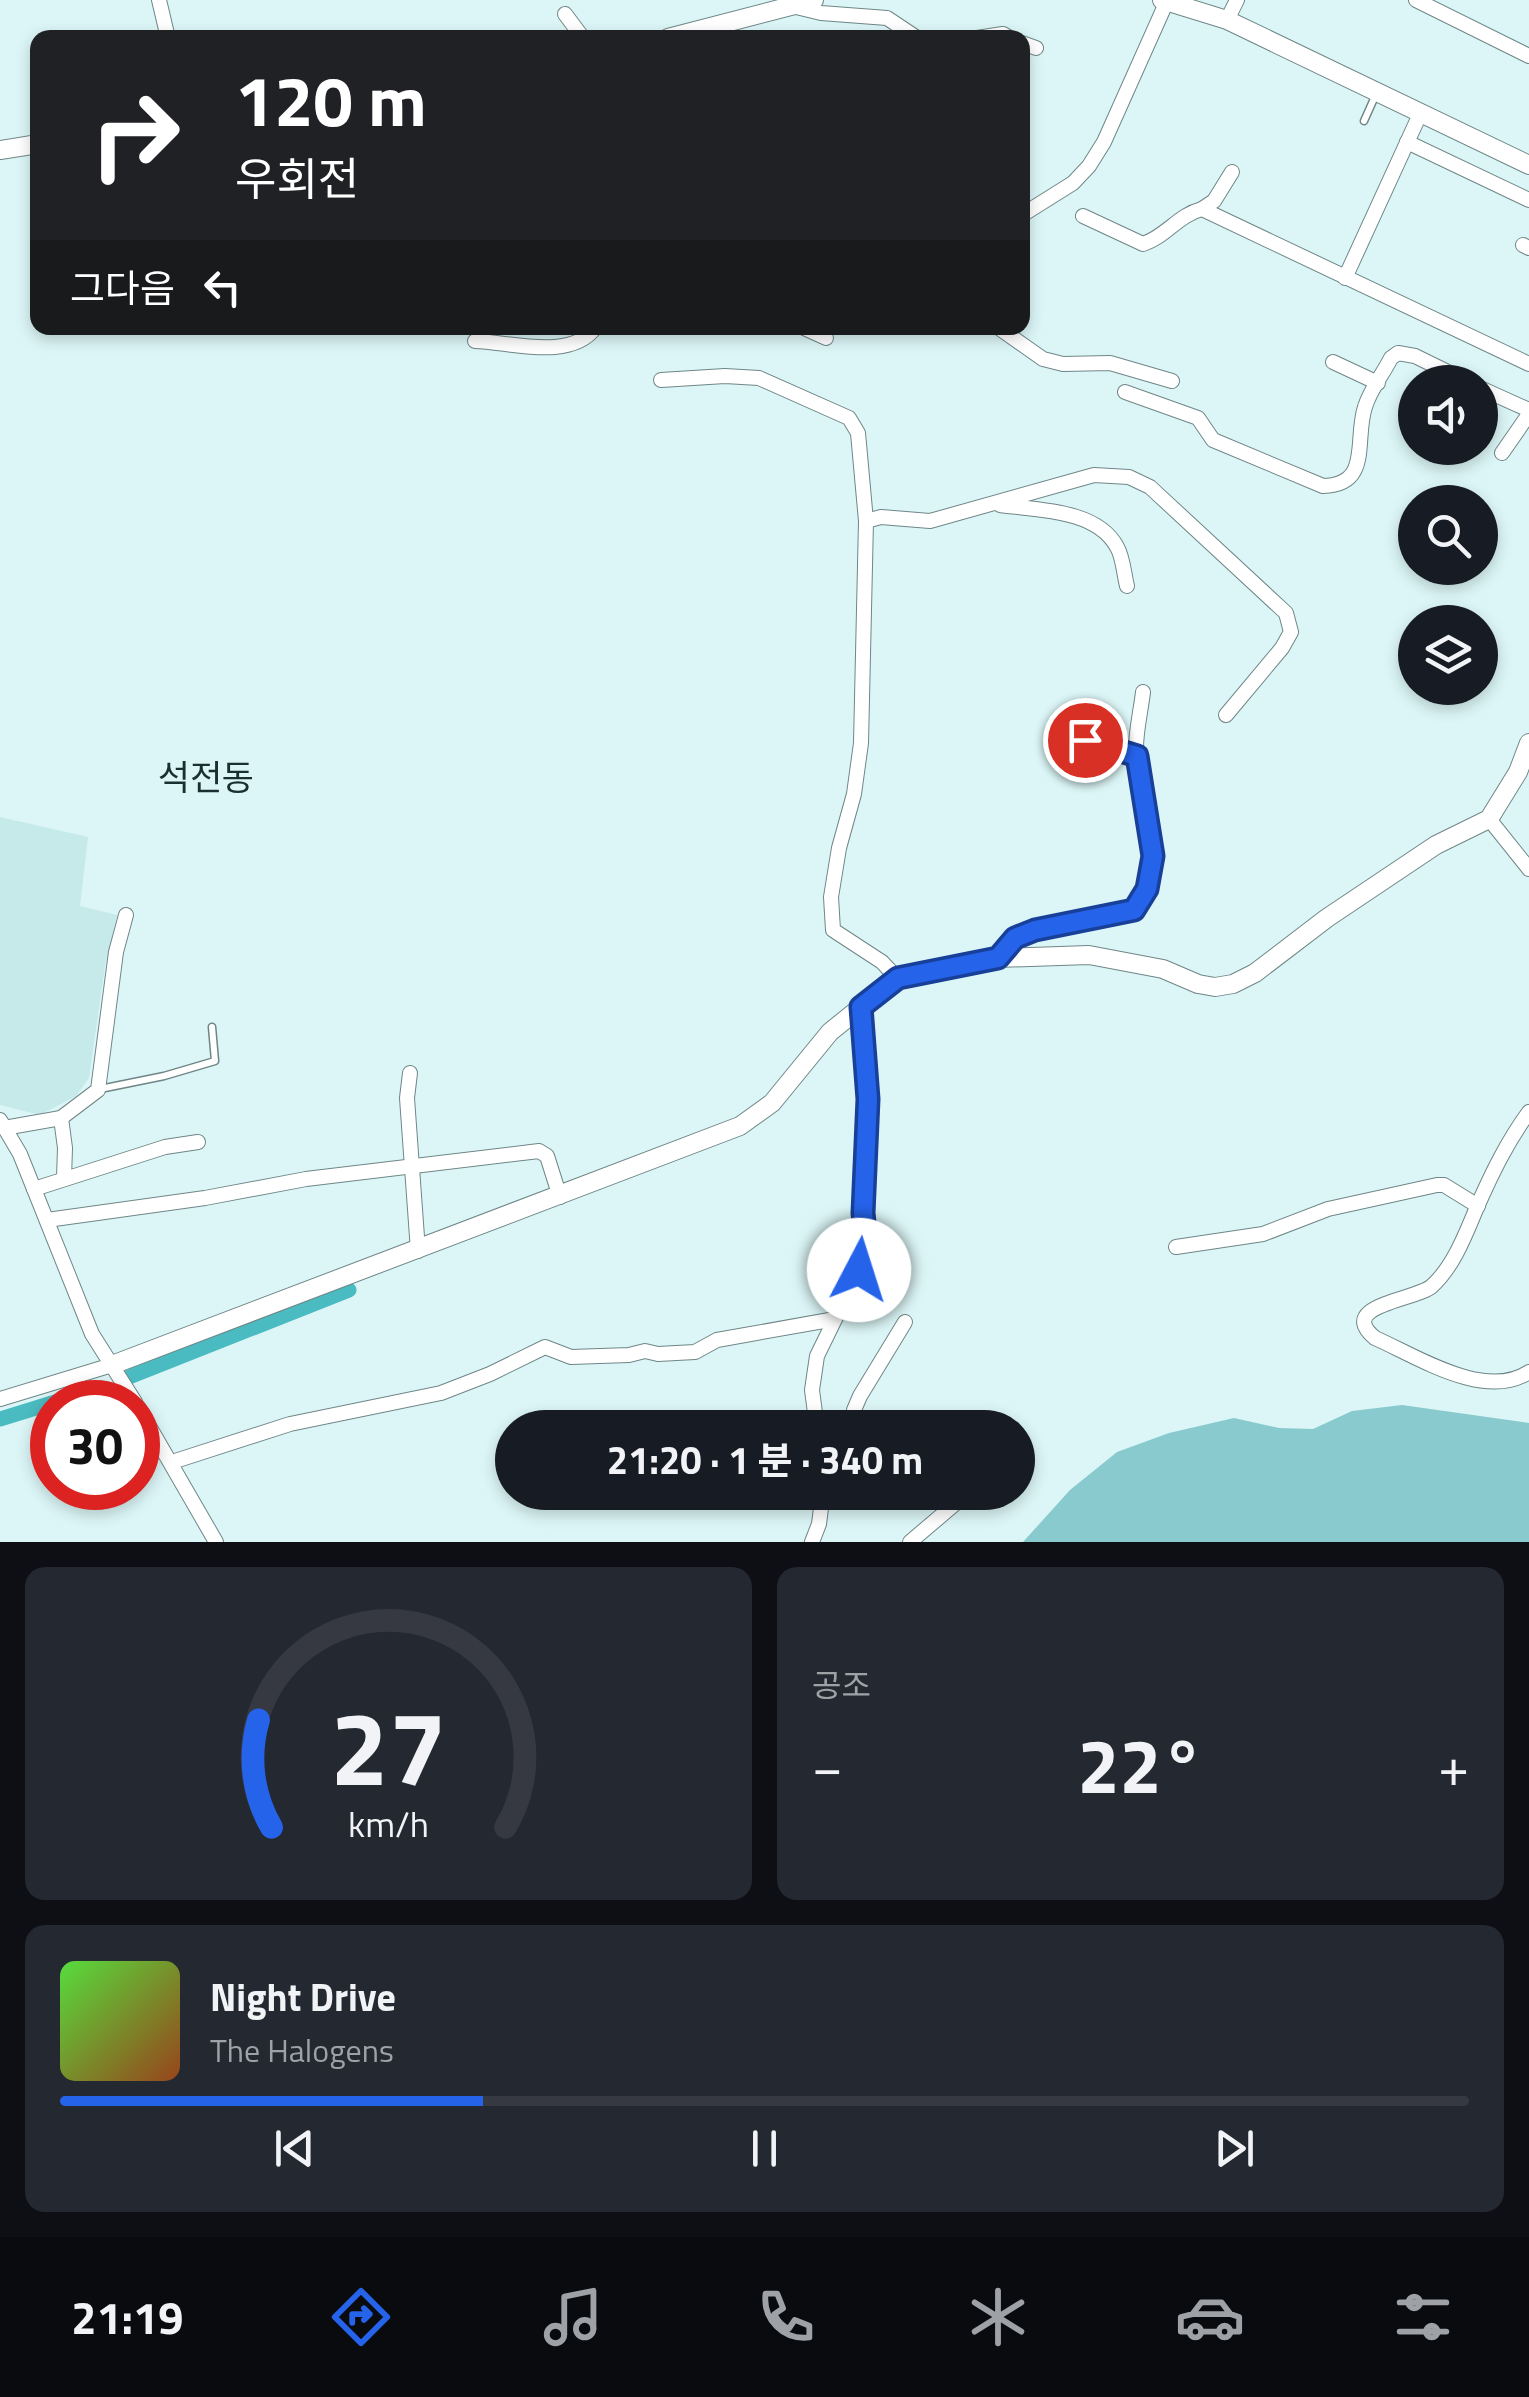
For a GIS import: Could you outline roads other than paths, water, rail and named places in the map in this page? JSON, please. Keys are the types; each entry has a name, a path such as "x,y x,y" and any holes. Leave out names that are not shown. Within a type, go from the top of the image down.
{"street":[{"path":"160,0 166,30"},
{"path":"721,30 814,0"},
{"path":"1030,209 1073,183 1089,166 1104,142 1165,0 1227,20 1529,165"},
{"path":"1227,20 1238,0"},
{"path":"1416,0 1529,56"},
{"path":"791,6 821,13 888,18 905,30"},
{"path":"565,14 577,30"},
{"path":"1345,278 1422,112"},
{"path":"1408,142 1529,200"},
{"path":"0,150 30,145"},
{"path":"1083,216 1143,244 1161,238 1186,213 1214,202 1232,172"},
{"path":"1202,209 1529,364"},
{"path":"474,340 566,346 589,335"},
{"path":"819,335 826,338"},
{"path":"1009,335 1042,358 1063,364 1110,363 1172,381"},
{"path":"1126,392 1198,418 1213,440 1323,486 1339,486 1351,479 1358,462 1365,406 1391,358 1398,353 1433,365"},
{"path":"1333,362 1378,382"},
{"path":"660,380 758,378 849,418 858,433 866,521 861,743 854,794 839,848 830,918 833,930 882,962 898,978"},
{"path":"1498,397 1529,412 1502,452"},
{"path":"866,521 930,520 1094,475 1129,478 1150,487 1286,613 1291,632 1282,648 1226,715"},
{"path":"994,504 1065,514 1093,525 1117,546 1127,586"},
{"path":"998,958 1015,938 1035,930 1134,910 1147,889 1153,856 1137,756 1142,692"},
{"path":"1085,740 1137,756"},
{"path":"0,1399 112,1365 740,1126 772,1102 830,1032 898,978 998,958 1089,955 1163,968 1198,984 1232,984 1255,973 1327,918 1436,846 1489,819 1518,772 1529,744"},
{"path":"1489,819 1529,869"},
{"path":"121,1380 92,1334 34,1189 2,1124 62,1118 98,1090 116,952 126,915"},
{"path":"815,1410 814,1368 859,1270 866,1242 863,1213 868,1099 861,1007"},
{"path":"410,1073 406,1098 418,1251"},
{"path":"1529,1112 1506,1146 1465,1236 1440,1278 1429,1290 1374,1306 1367,1314 1368,1333 1375,1338 1478,1382 1517,1380 1529,1372"},
{"path":"62,1118 64,1178"},
{"path":"34,1189 165,1147 198,1142"},
{"path":"46,1220 205,1198 306,1178 539,1151 547,1156 560,1196"},
{"path":"1176,1248 1263,1234 1328,1208 1436,1185 1478,1206"},
{"path":"172,1462 290,1424 441,1393 544,1347 571,1357 645,1351 695,1352 718,1340 835,1320"},
{"path":"854,1410 906,1322"},
{"path":"160,1443 216,1542"},
{"path":"812,1542 822,1510"},
{"path":"910,1542 948,1510"}],"lane":[{"path":"1364,121 1378,91"},
{"path":"98,1090 215,1061 212,1027"}],"waterway":[{"path":"129,1377 349,1290"},
{"path":"0,1419 30,1410"}],"district":[{"name":"석전동","path":"206,778"}]}
